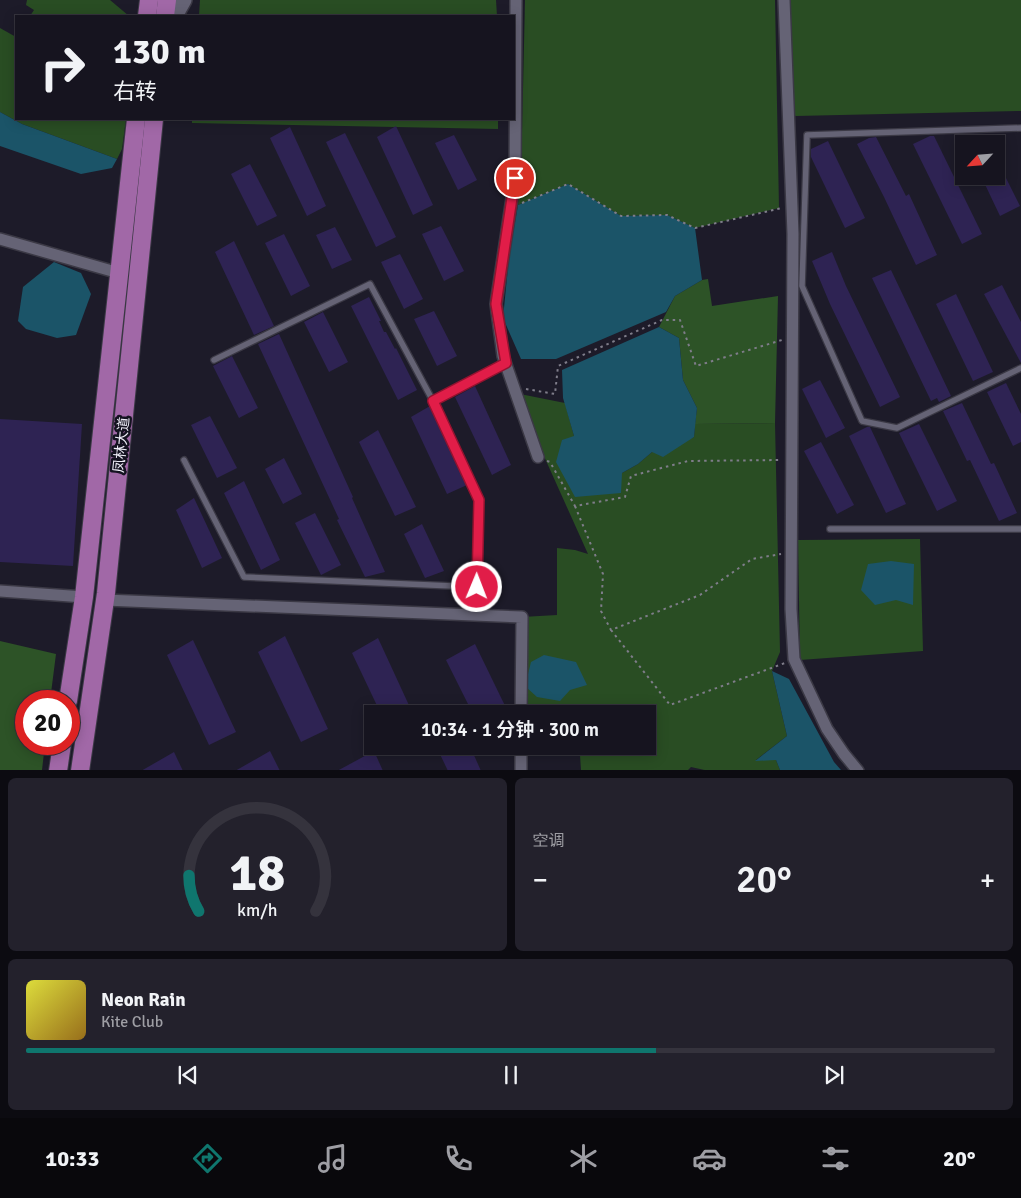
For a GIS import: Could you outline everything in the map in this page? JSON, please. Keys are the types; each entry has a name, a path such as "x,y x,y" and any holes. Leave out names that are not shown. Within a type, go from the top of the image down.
{"main road":[{"path":"147,15 149,0"},
{"path":"165,15 167,0"},
{"path":"176,15 184,0"},
{"name":"凤林大道","path":"70,690 84,597 136,120"},
{"name":"凤林大道","path":"80,770 105,600 154,120"},
{"path":"58,770 60,755"}],"street":[{"path":"516,0 515,178 496,304 506,363 538,457"},
{"path":"784,0 792,206 798,255 792,337 791,609 794,659 827,729 858,770"},
{"path":"0,239 119,273"},
{"path":"0,591 84,597"},
{"path":"105,600 522,617 522,705"},
{"path":"521,755 521,770"}],"lane":[{"path":"1021,128 806,135 798,255 802,286 862,421 897,428 1021,368"},
{"path":"184,460 244,577 477,587 479,500 433,401 370,284 214,360"},
{"path":"433,401 506,363"},
{"path":"830,529 1021,529"}],"path":[{"path":"510,208 568,184 621,216 667,215 695,228 792,206"},
{"path":"514,387 555,394 558,366 662,320 680,320 696,366 792,337"},
{"path":"538,457 550,462 576,506 603,574 601,611 611,630 670,705 794,659"},
{"path":"576,506 626,497 631,476 688,461 791,460"},
{"path":"611,630 700,595 752,559 791,553"}],"green space":[{"path":"27,0 110,0 128,15 31,15 34,10 26,5"},
{"path":"200,0 496,0 497,15 199,15"},
{"path":"525,0 775,0 779,208 695,228 667,215 621,216 568,184 518,205 521,177"},
{"path":"784,0 1021,0 1021,111 796,116 788,113"},
{"path":"0,28 15,36 15,120 126,120 122,149 117,159 22,124 0,112"},
{"path":"192,120 498,120 498,129 192,123"},
{"path":"708,279 712,306 778,296 775,423 695,424 697,408 683,380 679,338 659,327 675,296 702,280"},
{"path":"520,394 565,403 574,436 622,473 638,464 652,452 694,437 695,424 775,423 780,652 772,671 787,736 756,760 776,760 780,770 704,770 691,767 688,770 581,770 580,755 656,755 656,705 524,705 522,617 557,615 557,548 588,554 543,454"},
{"path":"920,539 923,651 800,660 798,540"},
{"path":"0,641 56,654 51,690 15,690 15,755 44,755 42,770 0,770"}],"water":[{"path":"0,112 22,124 117,159 112,168 81,174 0,146"},
{"path":"568,184 621,216 667,215 695,228 702,280 675,296 666,312 556,359 521,359 503,318 509,257 518,205"},
{"path":"54,262 81,273 91,294 76,335 57,338 26,329 18,321 23,287"},
{"path":"659,327 679,338 683,380 697,408 694,437 663,457 652,452 638,464 622,473 621,493 575,497 556,462 562,440 574,436 563,398 562,370"},
{"path":"891,561 914,564 913,605 896,600 875,605 861,590 868,564"},
{"path":"544,655 576,662 587,685 570,690 560,701 537,697 525,686 531,662"},
{"path":"772,671 789,679 834,762 841,770 780,770 776,760 755,761 787,736"}],"building":[{"path":"396,126 433,205 413,215 377,137"},
{"path":"290,127 326,206 307,216 270,138"},
{"path":"345,133 396,237 376,247 326,142"},
{"path":"454,135 477,180 458,190 435,143"},
{"path":"934,136 955,179 955,185 958,185 982,234 962,244 913,144"},
{"path":"876,137 906,196 909,194 937,255 916,265 857,144"},
{"path":"828,141 865,218 845,228 811,157 811,149"},
{"path":"250,164 277,216 257,226 231,174"},
{"path":"1005,176 1020,206 1000,216 985,185 1005,185"},
{"path":"441,226 464,271 444,281 422,234"},
{"path":"335,227 352,260 332,269 316,235"},
{"path":"284,234 310,286 291,296 265,243"},
{"path":"234,241 274,326 254,335 215,252"},
{"path":"832,252 846,286 900,397 880,407 830,304 812,261"},
{"path":"400,254 423,299 404,309 381,262"},
{"path":"891,270 951,396 939,402 937,398 931,401 872,278"},
{"path":"1002,285 1021,322 1021,363 984,294"},
{"path":"956,294 993,372 973,381 936,304"},
{"path":"369,297 381,321 379,321 384,332 386,332 396,348 417,390 398,400 351,306"},
{"path":"434,311 457,356 437,366 414,319"},
{"path":"323,312 348,362 329,372 304,322"},
{"path":"279,334 385,572 365,577 337,520 339,519 258,344"},
{"path":"232,356 258,408 239,418 213,366"},
{"path":"820,380 845,428 826,438 802,389"},
{"path":"1006,383 1021,414 1021,442 1013,446 987,392"},
{"path":"475,386 511,465 492,475 455,397"},
{"path":"962,403 991,464 994,463 1017,513 999,521 970,460 967,461 943,411"},
{"path":"430,406 467,485 447,494 411,417"},
{"path":"210,416 237,468 217,478 191,425"},
{"path":"0,419 82,424 73,566 0,562"},
{"path":"919,424 957,501 937,511 899,433"},
{"path":"870,427 906,504 886,513 849,436"},
{"path":"378,430 416,507 395,516 359,442"},
{"path":"821,442 854,505 837,514 804,451"},
{"path":"284,458 302,494 283,504 265,469"},
{"path":"244,481 280,560 261,570 224,493"},
{"path":"194,498 222,558 202,568 176,510"},
{"path":"315,513 341,565 321,575 295,523"},
{"path":"422,524 444,571 425,578 404,534"},
{"path":"285,636 328,729 301,742 258,652"},
{"path":"378,638 409,705 377,705 352,653"},
{"path":"193,640 236,732 209,745 167,655"},
{"path":"475,644 505,705 468,705 446,660"},
{"path":"270,751 280,770 237,770"},
{"path":"174,752 183,770 143,770"},
{"path":"367,755 376,755 383,770 339,770"},
{"path":"440,755 474,755 481,770 448,770"}],"route":[{"path":"477,587 479,500 433,401 506,363 503,356 496,304 515,178"}]}
